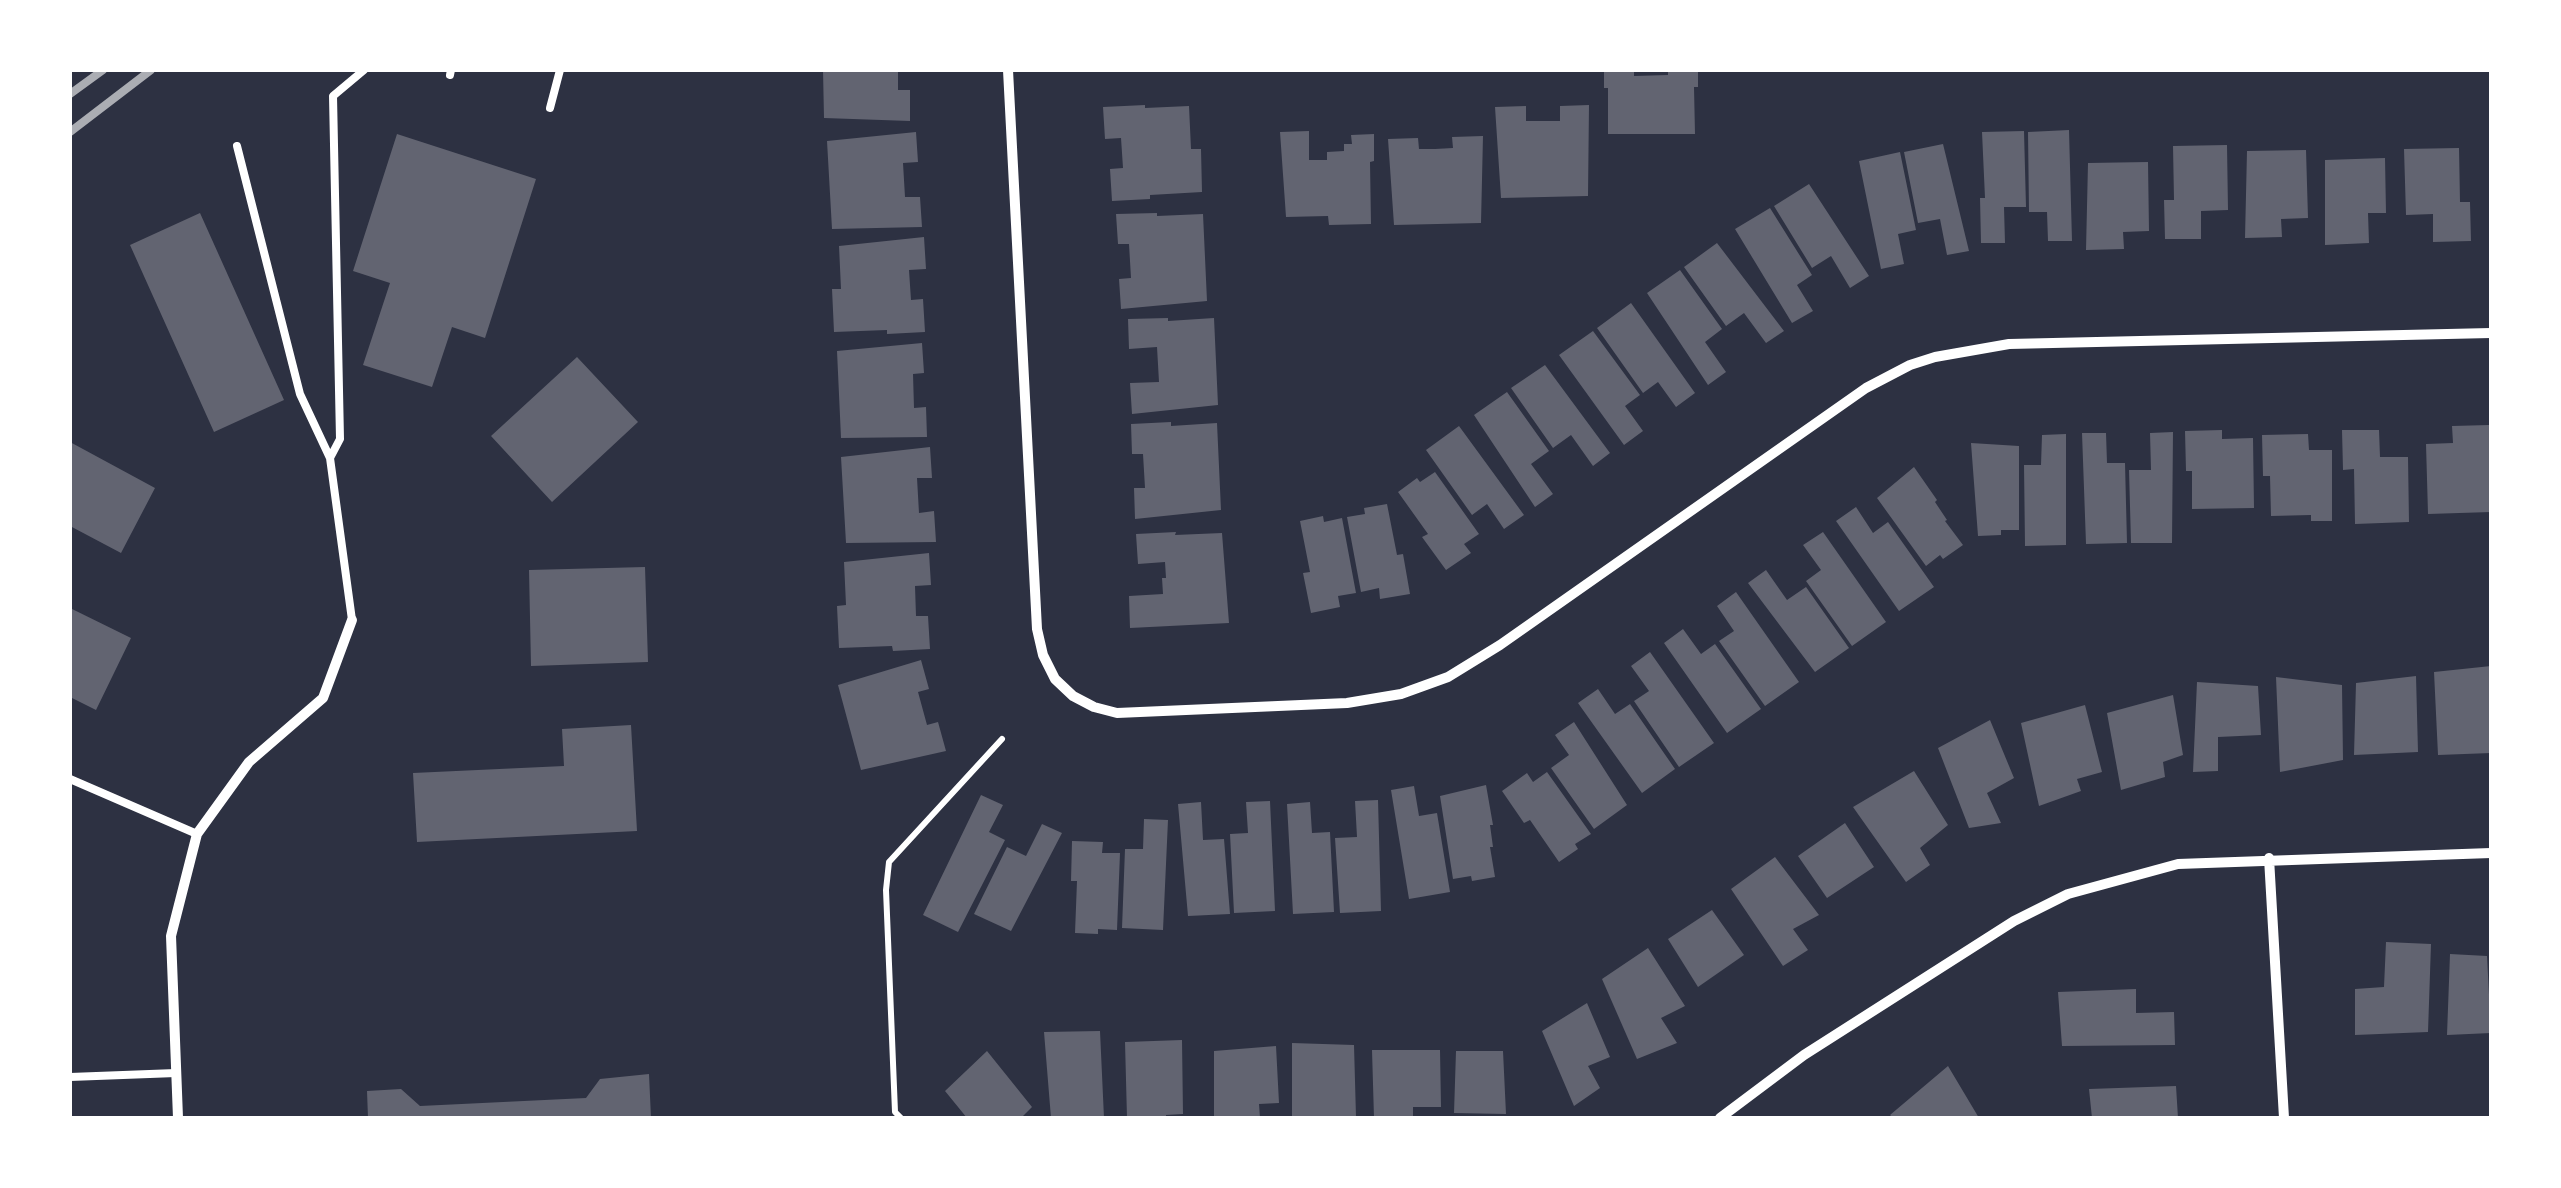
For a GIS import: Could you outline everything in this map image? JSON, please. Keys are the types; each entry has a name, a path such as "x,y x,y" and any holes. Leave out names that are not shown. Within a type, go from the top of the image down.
{"street":[{"path":"1008,70 1037,629 1043,655 1055,679 1073,696 1116,713 1347,703 1401,694 1448,678 1866,388 1935,357 2010,344 2491,333"},
{"path":"178,1118 171,936 197,834 249,762 323,698 352,620"},
{"path":"1720,1118 1804,1055 2014,920 2068,894 2178,864 2491,853"},
{"path":"2269,858 2284,1118"}],"lane":[{"path":"330,458 340,439 333,96 364,70"},
{"path":"550,108 560,70"},
{"path":"238,146 300,394 330,458 352,620"},
{"path":"70,779 197,834"},
{"path":"70,1077 176,1073"}],"path":[{"path":"901,1118 894,1112 886,890 889,862 1002,738"}],"building":[{"path":"823,70 898,70 898,90 910,90 910,121 824,118"},
{"path":"1604,70 1634,70 1634,76 1698,70 1698,87 1694,87 1695,134 1608,134"},
{"path":"1589,105 1588,196 1501,198 1495,107 1526,106 1526,121 1560,121 1560,106"},
{"path":"1189,106 1191,149 1201,149 1202,192 1112,201 1110,169 1123,168 1121,138 1105,139 1103,107"},
{"path":"2069,130 2072,241 2048,241 2047,212 2029,212 2028,132"},
{"path":"1309,131 1309,160 1327,160 1327,152 1344,151 1344,144 1352,144 1351,135 1374,134 1374,161 1370,162 1371,224 1329,225 1328,216 1286,217 1280,132"},
{"path":"2024,131 2026,207 2004,207 2005,243 1981,243 1980,198 1985,198 1982,132"},
{"path":"916,132 918,162 903,163 905,197 920,197 922,227 832,229 827,141"},
{"path":"397,134 536,179 485,338 452,327 432,387 363,365 390,283 353,271"},
{"path":"1483,136 1481,223 1394,225 1388,139 1418,138 1419,149 1435,149 1453,148 1452,137"},
{"path":"1943,144 1969,251 1947,255 1940,219 1918,223 1904,152"},
{"path":"2227,145 2228,210 2201,211 2201,239 2165,239 2164,200 2174,200 2173,146"},
{"path":"2459,148 2460,202 2470,202 2471,241 2433,242 2433,214 2406,215 2404,149"},
{"path":"2306,150 2308,218 2281,219 2282,237 2245,238 2247,151"},
{"path":"1900,152 1916,230 1898,234 1904,264 1881,269 1859,161"},
{"path":"2385,158 2386,213 2368,213 2369,243 2325,245 2325,160"},
{"path":"2148,162 2149,231 2123,232 2124,249 2086,250 2088,163"},
{"path":"1809,184 1869,276 1850,288 1831,256 1812,268 1774,206"},
{"path":"1770,208 1812,275 1797,285 1813,311 1792,323 1735,229"},
{"path":"200,213 284,400 214,432 130,245"},
{"path":"1116,214 1203,214 1207,301 1121,309 1119,279 1131,278 1129,244 1118,244"},
{"path":"924,237 926,269 909,270 911,300 923,299 925,332 834,332 832,289 841,289 839,246"},
{"path":"1717,243 1784,331 1766,343 1744,313 1726,326 1684,267"},
{"path":"1680,270 1722,329 1705,342 1726,372 1708,385 1647,293"},
{"path":"1631,303 1695,393 1676,407 1658,382 1643,393 1597,328"},
{"path":"1214,318 1218,405 1132,414 1130,383 1159,382 1157,347 1129,349 1128,319"},
{"path":"1593,331 1640,395 1625,406 1643,431 1624,445 1559,355"},
{"path":"922,343 924,373 913,374 914,408 926,407 927,437 841,438 837,351"},
{"path":"577,357 638,422 552,502 491,436"},
{"path":"1545,365 1610,453 1593,466 1571,435 1553,448 1511,388"},
{"path":"1507,392 1549,451 1531,464 1553,494 1535,507 1474,415"},
{"path":"1171,422 1171,426 1217,423 1221,510 1135,519 1134,488 1145,488 1143,454 1132,454 1131,424"},
{"path":"2489,425 2491,512 2428,514 2426,444 2453,443 2452,426"},
{"path":"1459,426 1524,515 1504,529 1487,504 1472,515 1426,450"},
{"path":"2222,430 2222,439 2253,438 2254,508 2192,509 2192,471 2186,471 2185,431"},
{"path":"2342,430 2379,430 2380,457 2408,457 2409,522 2355,524 2354,469 2343,470"},
{"path":"2173,432 2172,543 2131,543 2129,470 2151,470 2150,433"},
{"path":"2082,433 2106,433 2107,463 2125,463 2127,543 2086,544"},
{"path":"2066,434 2066,545 2025,546 2024,465 2041,465 2042,435"},
{"path":"2308,434 2309,450 2332,450 2332,521 2311,521 2311,515 2271,516 2270,476 2263,476 2262,435"},
{"path":"70,442 155,488 121,553 70,526"},
{"path":"1971,443 2019,446 2019,530 1978,536"},
{"path":"930,447 932,478 917,478 919,513 934,511 936,542 846,543 841,457"},
{"path":"1914,467 1963,545 1926,566 1877,498"},
{"path":"1435,472 1479,534 1464,544 1471,553 1446,570 1422,537 1428,534 1398,492 1417,478 1420,482"},
{"path":"1387,504 1397,555 1403,554 1410,594 1380,599 1379,588 1361,592 1347,517 1365,514 1364,508"},
{"path":"1856,507 1873,533 1888,522 1934,587 1899,611 1836,521"},
{"path":"1323,516 1324,522 1342,518 1356,593 1338,596 1340,607 1311,613 1303,573 1310,572 1300,521"},
{"path":"1176,532 1175,535 1222,533 1229,623 1130,628 1129,596 1163,594 1162,578 1166,578 1165,562 1138,564 1136,534"},
{"path":"1823,532 1886,622 1852,646 1806,581 1821,570 1803,545"},
{"path":"929,553 931,585 915,586 916,616 928,616 930,649 839,648 837,606 846,605 844,562"},
{"path":"645,567 648,662 531,666 529,570"},
{"path":"1766,570 1787,600 1806,587 1849,648 1815,672 1748,583"},
{"path":"1736,592 1799,682 1765,706 1719,641 1734,631 1717,606"},
{"path":"70,608 131,638 96,710 70,697"},
{"path":"1683,629 1701,654 1715,644 1761,709 1727,733 1664,643"},
{"path":"1650,652 1714,743 1679,767 1634,701 1649,691 1631,666"},
{"path":"921,660 929,689 918,692 927,725 938,722 946,751 861,770 838,685"},
{"path":"2491,666 2491,753 2438,755 2434,672"},
{"path":"2416,676 2418,752 2354,755 2356,683"},
{"path":"2276,677 2342,685 2343,760 2280,772"},
{"path":"2197,682 2258,686 2261,735 2218,737 2218,771 2193,772"},
{"path":"1598,689 1615,714 1630,704 1675,769 1642,793 1578,703"},
{"path":"2173,695 2183,755 2163,762 2165,777 2121,790 2107,713"},
{"path":"2085,705 2102,772 2077,779 2081,791 2039,806 2021,723"},
{"path":"1990,720 2014,778 1987,793 2001,823 1969,828 1938,748"},
{"path":"1574,722 1627,805 1594,829 1551,768 1569,755 1555,735"},
{"path":"631,725 637,831 417,842 413,773 564,766 562,729"},
{"path":"1914,771 1948,825 1920,848 1930,865 1906,882 1853,807"},
{"path":"1547,772 1591,834 1575,844 1578,849 1559,862 1530,820 1524,823 1502,791 1527,773 1533,782"},
{"path":"1486,785 1493,825 1490,847 1495,877 1453,879 1440,796"},
{"path":"1414,786 1419,816 1437,813 1450,892 1409,899 1391,790"},
{"path":"981,795 1003,805 989,832 1005,840 958,932 923,915"},
{"path":"1378,800 1381,911 1340,913 1335,838 1357,837 1355,801"},
{"path":"1270,801 1275,911 1234,913 1230,834 1248,833 1246,802"},
{"path":"1201,802 1203,840 1224,839 1230,914 1188,916 1178,804"},
{"path":"1310,802 1312,833 1330,832 1334,912 1293,914 1287,804"},
{"path":"1144,819 1168,820 1163,930 1122,928 1125,849 1143,849"},
{"path":"1845,823 1874,867 1827,898 1798,856"},
{"path":"1042,824 1062,833 1011,931 974,914 1007,847 1026,856"},
{"path":"1072,841 1103,842 1102,853 1120,853 1117,930 1075,933 1077,881 1071,881"},
{"path":"1775,857 1819,915 1793,929 1808,950 1783,966 1731,889"},
{"path":"1712,910 1744,955 1698,987 1668,939"},
{"path":"2386,942 2431,944 2428,1032 2355,1035 2355,989 2384,987"},
{"path":"1648,948 1685,1006 1661,1018 1677,1043 1637,1059 1602,979"},
{"path":"2450,954 2487,956 2491,1033 2447,1035"},
{"path":"2136,989 2136,1013 2174,1012 2175,1045 2062,1046 2058,992"},
{"path":"1587,1003 1610,1057 1588,1066 1600,1088 1574,1106 1542,1031"},
{"path":"1100,1031 1104,1118 1051,1118 1044,1032"},
{"path":"1182,1040 1183,1114 1127,1118 1125,1042"},
{"path":"1292,1043 1354,1045 1356,1117 1292,1118"},
{"path":"1276,1046 1279,1103 1259,1104 1260,1118 1214,1118 1214,1051"},
{"path":"1372,1050 1440,1050 1441,1107 1413,1107 1413,1118 1374,1118"},
{"path":"987,1051 1032,1107 1021,1118 967,1118 945,1091"},
{"path":"1456,1051 1503,1051 1506,1114 1454,1113"},
{"path":"1948,1066 1979,1118 1890,1115"},
{"path":"649,1074 651,1118 368,1118 367,1091 401,1089 420,1106 586,1098 600,1079"},
{"path":"2176,1086 2178,1118 2092,1118 2089,1089"}],"railway":[{"path":"70,94 103,70"},
{"path":"70,132 151,70"}]}
